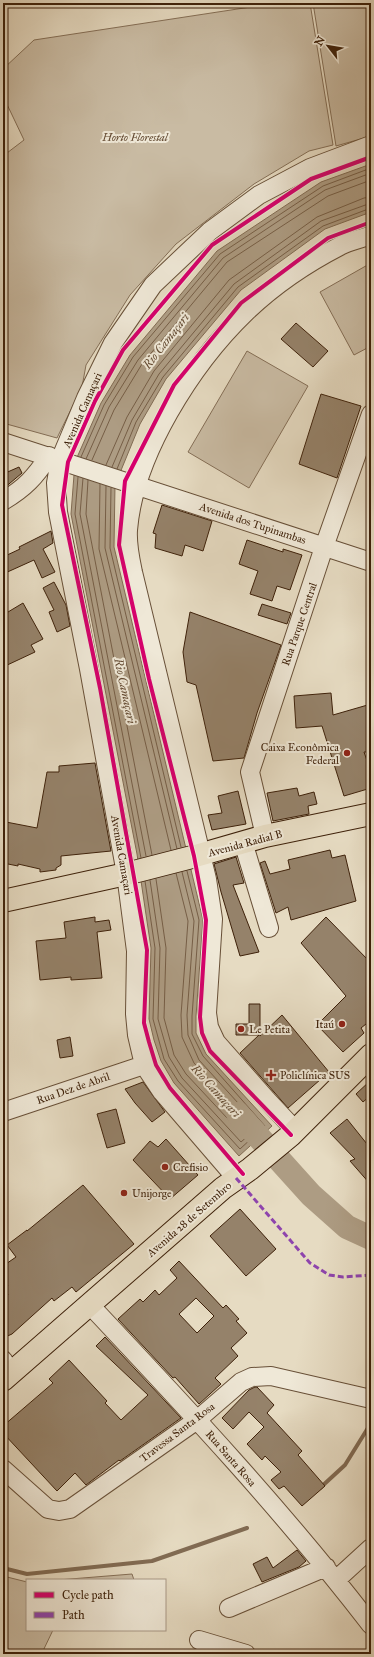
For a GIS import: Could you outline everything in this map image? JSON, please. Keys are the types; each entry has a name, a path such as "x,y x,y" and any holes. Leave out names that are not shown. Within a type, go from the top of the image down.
{"main road":[{"name":"Avenida Radial B","path":"3,901 130,873 266,836 371,814"},
{"name":"Avenida 28 de Setembro","path":"6,1371 90,1304 243,1173 291,1134 371,1055"}],"street":[{"name":"Avenida Camaçari","path":"243,1173 162,1092 144,1065 137,1035 135,1014 136,951 130,873 58,512 56,483 60,460 83,404 113,343 153,285 210,231 259,195 310,168 371,145"},
{"path":"291,1134 216,1042 209,1027 207,1013 213,919 207,879 196,856 128,550 131,483 146,458 158,432 185,386 212,349 246,312 292,275 340,246 371,235"},
{"name":"Rua Parque Central","path":"266,836 250,772 324,547 371,414"},
{"name":"Avenida dos Tupinambas","path":"3,442 371,562"},
{"path":"3,501 20,491 36,475 60,460"},
{"path":"242,842 269,928"},
{"name":"Rua Dez de Abril","path":"3,1112 144,1065"},
{"name":"Rua Santa Rosa","path":"90,1304 197,1420 331,1573 371,1625"},
{"name":"Travessa Santa Rosa","path":"3,1468 48,1509 58,1511 70,1509 197,1420 242,1382 252,1377 271,1376 371,1399"},
{"path":"229,1608 331,1573 371,1548"},
{"path":"199,1640 246,1654"}],"green space":[{"name":"Horto Florestal","path":"277,3 310,3 333,145 309,151 254,184 176,244 130,295 86,365 82,387 57,438 3,423 3,156 24,140 3,96 3,69 34,40"},
{"path":"313,3 371,3 371,136 336,146"},
{"path":"371,263 371,346 354,355 320,292"},
{"path":"247,351 308,386 249,488 188,452"},
{"path":"132,1574 134,1579 70,1579"},
{"path":"3,1576 26,1582 26,1631 53,1631 42,1653 3,1649"}],"water":[{"path":"371,164 371,212 325,229 241,290 166,379 140,424 115,485 114,547 203,920 196,1033 206,1054 272,1126 239,1156 174,1083 161,1061 149,1019 151,948 137,854 71,514 75,462 101,403 130,355 217,251 321,182"}],"building":[{"path":"296,323 328,351 313,367 281,339"},
{"path":"321,394 361,406 337,478 299,464"},
{"path":"19,467 22,473 3,489 3,474"},
{"path":"162,505 212,521 203,551 185,545 182,556 155,548 156,534 153,533"},
{"path":"51,531 53,543 43,549 55,572 42,578 34,560 3,574 3,557"},
{"path":"247,540 283,552 283,549 302,555 290,590 277,586 272,601 250,594 258,571 239,564"},
{"path":"54,582 66,605 70,626 57,632 49,612 54,610 43,588"},
{"path":"23,603 43,639 31,645 35,652 3,667 3,615"},
{"path":"262,604 291,613 287,624 258,615"},
{"path":"190,612 281,645 257,713 244,758 213,761 196,685 187,682 183,652"},
{"path":"331,693 333,715 371,704 371,752 364,752 371,772 371,788 344,796 322,726 296,728 294,696"},
{"path":"95,763 111,851 61,856 61,865 56,868 56,870 40,872 40,869 18,864 18,866 3,863 3,837 6,822 37,828 47,772 59,772 59,766"},
{"path":"297,788 299,796 314,792 317,804 308,806 309,814 273,821 267,793"},
{"path":"238,791 246,824 212,830 208,815 222,813 218,796"},
{"path":"330,850 332,858 345,855 356,901 291,920 288,907 276,913 260,863 265,861 270,874 290,869 288,860"},
{"path":"236,857 244,883 233,885 259,952 240,956 214,864"},
{"path":"95,917 95,922 109,920 111,930 97,932 102,978 71,980 71,977 40,980 36,941 66,938 64,922"},
{"path":"326,917 371,963 371,1020 361,1028 364,1033 343,1052 317,1025 346,996 301,943"},
{"path":"249,1004 260,1004 260,1036 282,1015 329,1072 288,1108 240,1053 259,1035 236,1035 236,1024 249,1024"},
{"path":"70,1037 73,1056 60,1058 57,1040"},
{"path":"371,1080 371,1095 363,1102 356,1094"},
{"path":"143,1082 165,1112 152,1122 125,1089"},
{"path":"116,1109 125,1143 107,1148 97,1114"},
{"path":"347,1119 371,1149 371,1185 350,1161 355,1159 330,1133"},
{"name":"Crefisio","path":"166,1139 198,1175 170,1199 133,1160 150,1141 158,1147"},
{"path":"83,1185 134,1244 76,1292 72,1287 54,1301 52,1298 12,1334 3,1338 3,1299 8,1295 5,1288 8,1286 3,1279 3,1266 16,1257 7,1245 27,1231"},
{"path":"240,1209 276,1249 246,1276 210,1236"},
{"path":"179,1261 223,1308 226,1305 239,1319 236,1321 247,1333 231,1348 238,1356 215,1378 221,1384 199,1404 175,1377 173,1378 118,1319 140,1299 143,1302 155,1290 159,1295 177,1278 170,1270","holes":["196,1298 214,1316 197,1333 179,1314"]},
{"path":"105,1337 181,1418 120,1461 119,1460 86,1485 75,1473 57,1491 3,1433 3,1426 53,1383 49,1379 69,1360 107,1401 105,1403 121,1420 148,1395 96,1346"},
{"path":"257,1387 274,1405 267,1413 302,1451 298,1455 325,1486 302,1506 284,1486 279,1489 271,1480 281,1472 265,1456 262,1460 247,1444 264,1427 249,1412 233,1429 222,1418 249,1390"},
{"path":"297,1550 306,1561 299,1567 262,1582 253,1564 267,1557 273,1568"}],"waterway":[{"name":"Rio Camaçari","path":"238,1114 311,1195 347,1227 371,1238"},
{"path":"320,1488 345,1465 371,1423"},
{"path":"3,1568 27,1574 152,1561 247,1528"}],"marked path":[{"path":"236,1178 310,1263 329,1275 343,1277 371,1275"}],"cycle path":[{"path":"243,1174 170,1088 156,1065 149,1042 144,1023 147,950 100,688 62,505 68,462 95,401 123,350 212,245 311,179 371,157"},
{"path":"291,1135 210,1051 202,1033 200,1017 206,920 194,856 149,679 119,545 125,481 174,385 241,303 328,238 371,222"}],"place":[{"name":"Caixa Econômica Federal","path":"347,753"},
{"name":"Itaú","path":"342,1024"},
{"name":"Le Petita","path":"241,1029"},
{"name":"Policlínica SUS","path":"271,1075"},
{"name":"Crefisio","path":"165,1167"},
{"name":"Unijorge","path":"124,1193"}]}
